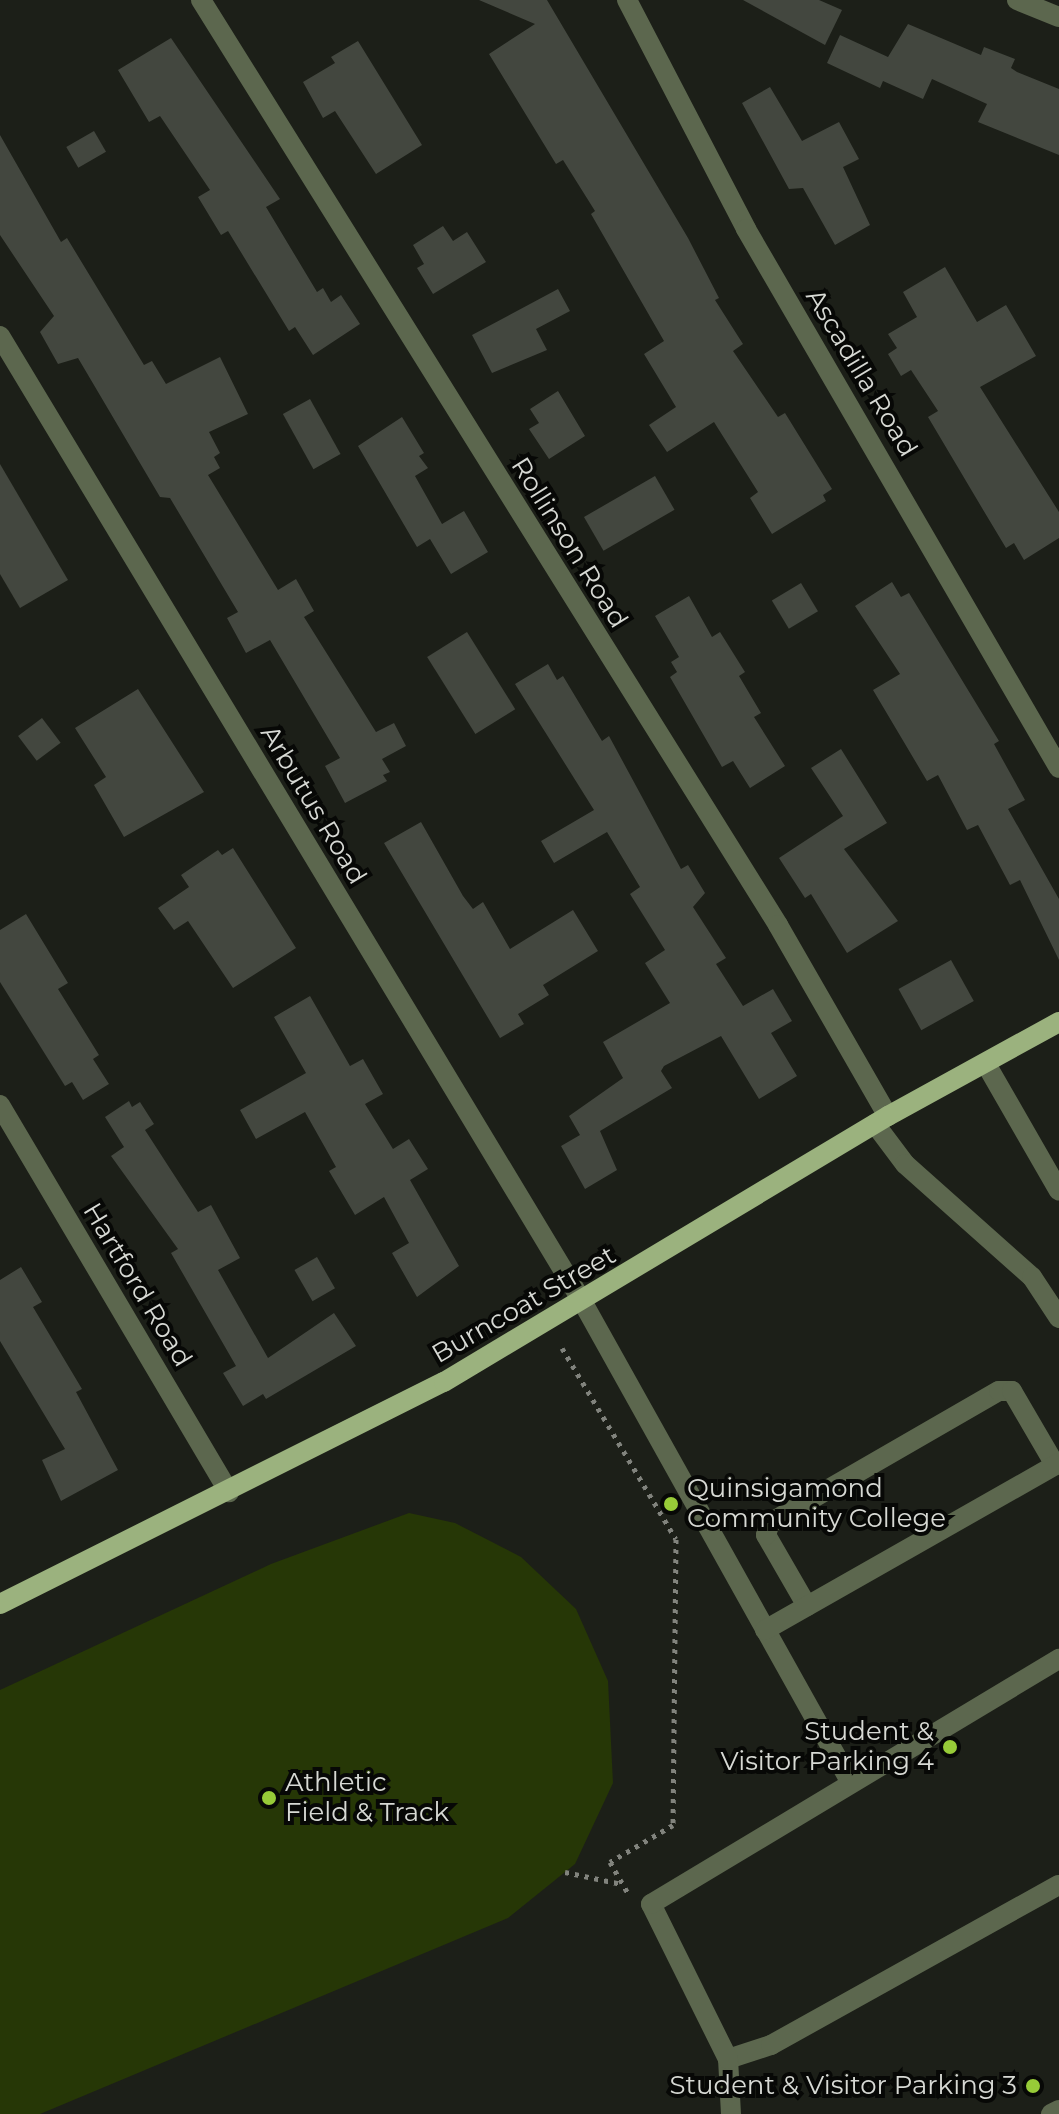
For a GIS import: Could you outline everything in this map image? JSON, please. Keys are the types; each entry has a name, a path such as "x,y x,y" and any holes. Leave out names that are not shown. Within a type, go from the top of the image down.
{"main road":[{"name":"Burncoat Street","path":"0,1604 405,1403 582,1301 882,1120 1059,1022"}],"street":[{"name":"Rollinson Road","path":"201,0 778,925 905,1164 1032,1277 1059,1318"},
{"name":"Ascadilla Road","path":"627,0 746,229 1059,768"},
{"path":"1017,0 1059,17"},
{"name":"Arbutus Road","path":"0,336 582,1301 851,1783"},
{"path":"986,1064 1059,1191"},
{"name":"Hartford Road","path":"0,1105 229,1492"},
{"path":"765,1630 1057,1464 1012,1391 999,1391 770,1523 766,1535 807,1606"},
{"path":"731,2114 728,2059 651,1904 1059,1659"},
{"path":"728,2059 771,2045 1059,1885"},
{"path":"1051,2114 1059,2110"}],"path":[{"path":"562,1348 676,1539 673,1825 610,1862"},
{"path":"565,1872 623,1884"}],"green space":[{"name":"Athletic Field & Track","path":"409,1513 455,1523 521,1557 576,1609 608,1681 613,1783 575,1864 508,1918 40,2114 0,2114 0,1690 271,1564"}],"building":[{"path":"479,0 547,0 688,238 719,298 715,300 743,344 733,351 778,417 785,413 832,489 823,495 826,501 772,534 750,498 758,492 714,422 667,452 649,425 676,407 644,354 664,341 591,214 595,211 563,160 556,164 489,54 535,24"},
{"path":"743,0 819,0 842,10 825,45"},
{"path":"908,24 981,55 984,47 1015,59 1011,68 1059,89 1059,155 978,122 987,104 932,79 923,99 883,81 880,88 827,63 840,35 888,57"},
{"path":"171,38 280,199 266,207 317,292 323,288 331,302 341,295 360,324 313,355 295,327 289,331 228,231 221,235 198,197 210,190 160,116 149,122 118,70"},
{"path":"358,41 422,145 376,174 335,111 323,118 303,82 335,63 331,57"},
{"path":"770,87 802,141 839,122 859,159 843,167 870,225 835,245 803,188 789,189 742,103"},
{"path":"94,131 106,152 78,168 66,147"},
{"path":"0,135 61,242 67,238 144,365 152,361 166,384 220,357 248,414 209,432 220,453 214,457 220,468 208,475 278,590 296,579 314,611 304,617 376,732 394,723 406,746 382,759 390,772 383,775 387,781 345,803 325,766 340,758 270,640 246,653 227,618 238,612 170,498 160,497 78,358 58,364 40,332 54,316 0,235"},
{"path":"443,226 453,241 467,232 486,262 433,294 417,268 424,264 413,245"},
{"path":"945,267 977,322 1006,305 1036,356 980,387 1059,512 1059,538 1024,560 1014,543 1006,548 982,508 928,417 938,411 911,370 901,376 888,354 897,348 888,334 917,317 903,292"},
{"path":"558,289 570,311 536,329 547,350 492,373 472,335"},
{"path":"558,391 585,436 549,459 529,429 539,423 530,409"},
{"path":"310,399 341,454 313,469 283,414"},
{"path":"402,417 424,453 419,456 428,468 415,476 442,524 464,511 488,552 451,574 430,539 417,547 358,446"},
{"path":"0,464 68,580 20,608 0,574"},
{"path":"655,476 674,510 603,551 584,517"},
{"path":"892,582 901,597 909,593 999,741 994,744 1025,800 1008,809 1059,899 1059,960 1020,880 1010,885 978,825 967,830 938,775 927,781 873,690 900,674 855,606"},
{"path":"801,583 818,611 789,629 772,601"},
{"path":"689,596 712,637 720,632 745,672 739,676 761,713 754,717 785,766 750,788 733,761 722,767 670,677 677,672 671,662 679,657 655,616"},
{"path":"467,632 515,709 475,734 427,657"},
{"path":"548,664 557,680 563,676 602,741 609,736 681,869 688,865 705,893 693,907 726,958 716,964 743,1006 773,989 792,1021 771,1033 797,1076 759,1099 721,1036 664,1066 661,1071 672,1088 600,1131 617,1170 585,1189 561,1146 580,1135 569,1116 623,1078 603,1042 670,1003 645,963 665,950 630,894 640,887 607,832 554,863 541,841 594,810 515,684"},
{"path":"138,689 204,792 124,837 94,785 106,777 75,728"},
{"path":"42,718 61,743 37,761 18,736"},
{"path":"841,749 887,823 844,849 898,921 847,953 811,894 805,898 779,858 843,816 811,768"},
{"path":"421,822 463,896 473,909 483,902 510,949 573,910 598,951 543,985 549,995 518,1014 524,1024 500,1038 384,843"},
{"path":"233,848 296,948 233,988 188,921 174,930 158,908 189,887 181,875 218,850 222,855"},
{"path":"26,914 68,983 58,989 99,1055 93,1059 109,1084 83,1100 72,1082 65,1086 0,982 0,930"},
{"path":"951,960 974,1001 921,1030 899,989"},
{"path":"310,996 350,1066 363,1059 383,1094 365,1104 393,1149 409,1139 428,1169 410,1180 459,1266 417,1297 392,1253 409,1243 384,1197 355,1215 329,1171 336,1167 305,1112 256,1139 240,1110 306,1073 274,1017"},
{"path":"129,1101 132,1107 140,1102 154,1124 145,1130 198,1212 211,1205 240,1258 218,1270 268,1358 334,1313 356,1346 266,1399 263,1394 243,1406 223,1373 236,1366 171,1253 178,1249 111,1156 124,1147 105,1117"},
{"path":"317,1257 335,1288 312,1301 294,1270"},
{"path":"21,1267 42,1302 33,1307 82,1389 76,1392 118,1470 61,1501 42,1460 65,1449 0,1341 0,1280"}],"place":[{"name":"Quinsigamond Community College","path":"671,1504"},
{"name":"Student & Visitor Parking 4","path":"950,1747"},
{"name":"Athletic Field & Track","path":"269,1798"},
{"name":"Student & Visitor Parking 3","path":"1033,2086"}]}
